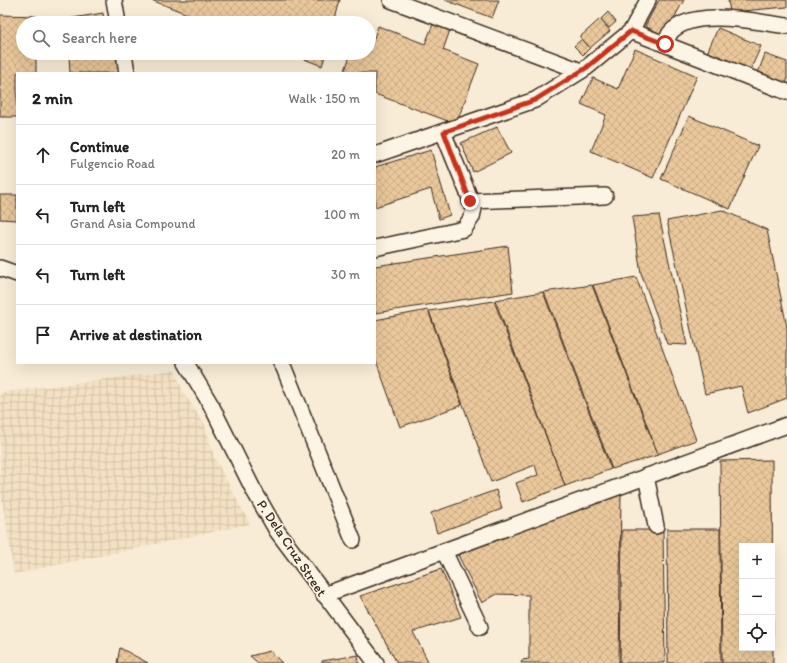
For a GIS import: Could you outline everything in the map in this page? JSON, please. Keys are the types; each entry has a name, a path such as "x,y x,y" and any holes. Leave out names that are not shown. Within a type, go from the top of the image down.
{"street":[{"path":"108,0 114,0 117,16"},
{"path":"391,0 582,71"},
{"path":"376,155 535,100 582,71 631,31 648,0"},
{"path":"665,44 670,33 686,22 704,18 787,26"},
{"path":"631,31 787,92"},
{"path":"125,60 127,72"},
{"path":"376,248 464,229 472,217 474,208 444,132"},
{"path":"470,201 605,196"},
{"path":"0,268 16,274"},
{"name":"P. Dela Cruz Street","path":"187,364 211,405 253,489 277,531 376,663"},
{"path":"282,364 353,540"},
{"path":"324,595 787,425"},
{"path":"646,476 656,526"},
{"path":"444,551 480,627"}],"shaded area":[{"path":"175,370 183,392 205,425 214,457 250,524 14,574 0,487 0,393"}],"building":[{"path":"151,0 340,0 336,16 193,16"},
{"path":"445,0 499,0 492,18"},
{"path":"659,0 684,0 664,36 645,26"},
{"path":"728,0 787,0 787,7 730,12"},
{"path":"608,12 616,22 609,28 601,19"},
{"path":"103,13 103,16 85,16"},
{"path":"0,15 37,16 16,16 16,60 36,60 36,72 16,72 16,117 0,117"},
{"path":"600,19 610,31 590,48 580,37"},
{"path":"433,24 450,30 443,50 479,64 456,124 376,94 376,72 344,72 349,60 376,60 376,32 378,26 425,44"},
{"path":"718,28 761,46 749,73 706,55"},
{"path":"582,39 590,48 583,55 574,46"},
{"path":"635,49 697,76 653,178 591,151 606,115 581,104 593,78 618,89"},
{"path":"765,54 787,62 787,85 758,73"},
{"path":"69,60 119,60 122,72 70,72"},
{"path":"307,60 324,60 322,66"},
{"path":"689,116 758,146 730,209 661,179"},
{"path":"497,127 511,153 473,172 461,143"},
{"path":"431,150 450,215 439,219 431,189 376,207 376,167"},
{"path":"0,195 16,195 16,220 0,219"},
{"path":"722,210 767,230 787,327 787,398 748,413 741,386 705,394 667,221"},
{"path":"659,215 687,345 667,344 641,273 632,217"},
{"path":"508,246 513,292 376,313 376,266"},
{"path":"636,277 696,440 658,454 593,285"},
{"path":"592,285 658,455 612,469 544,292"},
{"path":"543,292 611,469 565,486 495,300"},
{"path":"494,301 565,486 523,502 516,483 538,475 535,465 491,482 429,311"},
{"path":"428,310 462,405 400,427 376,361 376,320"},
{"path":"772,460 772,543 739,543 739,651 773,651 773,663 722,663 720,461"},
{"path":"496,490 502,509 437,533 431,513"},
{"path":"621,493 619,663 521,663 522,660 529,659 529,595 497,594 482,603 458,555 530,525"},
{"path":"667,529 720,529 721,663 668,663"},
{"path":"622,530 663,530 665,663 620,663"},
{"path":"441,569 461,617 413,632 429,663 397,663 360,596"},
{"path":"120,648 148,663 117,663"},
{"path":"270,651 282,663 258,663 250,656"},
{"path":"358,655 359,663 322,663 322,661"}],"route":[{"path":"470,201 446,142 444,132 535,100 586,68 631,31 665,44"}]}
